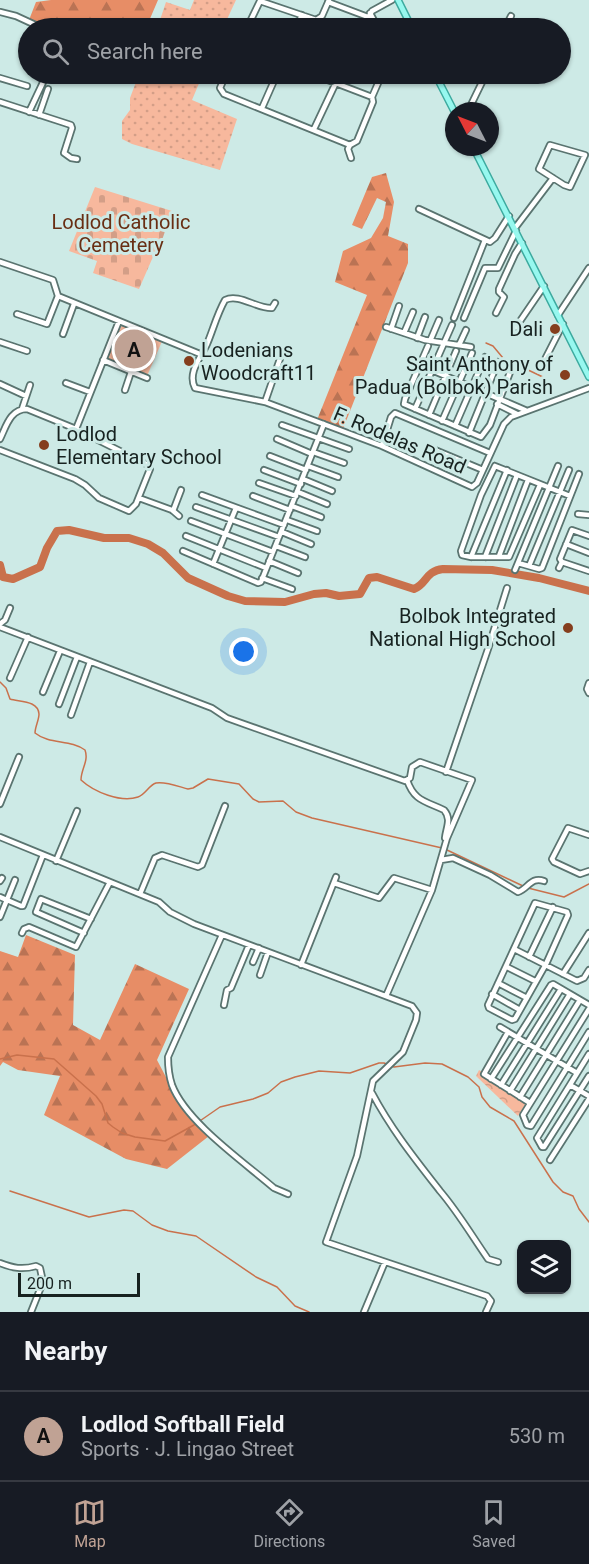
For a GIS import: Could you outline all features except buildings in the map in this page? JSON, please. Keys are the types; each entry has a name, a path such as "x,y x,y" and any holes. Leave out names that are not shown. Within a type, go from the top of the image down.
{"main road":[{"path":"398,0 407,18"},
{"path":"440,84 449,102"},
{"path":"478,156 589,377"}],"street":[{"path":"367,18 376,8 392,0"},
{"path":"252,18 260,1 310,18"},
{"path":"320,18 328,1 369,15 371,18"},
{"path":"0,12 20,18"},
{"path":"0,78 18,83"},
{"path":"20,84 27,86"},
{"path":"29,112 42,84"},
{"path":"221,84 222,93 350,145"},
{"path":"262,108 273,84"},
{"path":"314,129 336,84"},
{"path":"338,84 372,98"},
{"path":"351,158 348,152 350,145 357,141 378,84"},
{"path":"472,102 481,84"},
{"path":"39,116 48,89"},
{"path":"0,102 70,124 72,128 64,153 77,159"},
{"path":"58,130 60,122"},
{"path":"550,145 585,155 570,187 553,178 539,167 550,145"},
{"path":"464,318 484,268 498,268 516,229 553,178"},
{"path":"419,209 492,242 509,216"},
{"path":"454,318 485,240"},
{"path":"496,314 504,297 499,289 522,243"},
{"path":"0,262 53,280 58,296 47,324 17,314"},
{"path":"558,315 589,268"},
{"path":"516,327 544,286"},
{"path":"58,296 200,354 228,298 266,308 272,308 275,303"},
{"path":"63,333 74,304"},
{"path":"399,306 388,328 429,343 459,345 471,350 442,421"},
{"path":"404,333 413,312"},
{"path":"417,338 425,317"},
{"path":"439,320 404,403 481,437 490,424 512,367"},
{"path":"76,429 103,360 113,342 119,321"},
{"path":"541,367 563,324"},
{"path":"415,409 452,325"},
{"path":"459,345 466,330"},
{"path":"0,342 27,351"},
{"path":"429,415 456,351"},
{"path":"265,402 282,353"},
{"name":"F. Rodelas Road","path":"200,354 194,372 193,385 202,391 265,402 382,446 472,487 477,483 507,420 526,410 589,388"},
{"path":"455,426 485,357"},
{"path":"103,360 147,378"},
{"path":"469,433 498,362"},
{"path":"420,365 484,394 517,414"},
{"path":"125,390 131,372"},
{"path":"66,383 90,392"},
{"path":"0,384 26,396"},
{"path":"22,409 30,385"},
{"path":"498,402 526,410"},
{"path":"0,439 11,416 22,409 27,409 76,429 148,465 150,469 139,498 129,511 99,498 75,479 0,450"},
{"path":"382,446 391,417 395,413 490,453"},
{"path":"183,551 258,583 261,582 324,424"},
{"path":"282,425 349,450"},
{"path":"277,439 344,463"},
{"path":"435,450 483,470"},
{"path":"270,456 338,477"},
{"path":"487,462 570,496"},
{"path":"495,466 460,550 462,555 508,557 540,485"},
{"path":"515,570 558,466"},
{"path":"264,470 332,491"},
{"path":"471,556 507,470"},
{"path":"529,566 569,470"},
{"path":"518,563 542,568 579,474"},
{"path":"485,557 517,475"},
{"path":"499,556 528,480"},
{"path":"259,483 327,504"},
{"path":"173,511 181,490"},
{"path":"202,495 236,508 317,531"},
{"path":"253,496 321,517"},
{"path":"139,498 173,511 179,516"},
{"path":"196,507 310,544"},
{"path":"213,564 236,508"},
{"path":"578,514 589,515"},
{"path":"191,521 273,552"},
{"path":"559,568 562,562 560,559 572,530 589,536"},
{"path":"186,536 266,568"},
{"path":"566,544 589,553"},
{"path":"276,546 305,557"},
{"path":"269,561 298,573"},
{"path":"562,562 589,571"},
{"path":"262,578 292,589"},
{"path":"446,772 507,588"},
{"path":"10,608 0,626 212,708 227,717 407,780"},
{"path":"10,678 28,637"},
{"path":"43,692 60,651"},
{"path":"59,704 77,657"},
{"path":"72,715 90,662"},
{"path":"589,683 587,689 589,693"},
{"path":"0,804 19,757"},
{"path":"386,996 432,890 444,850 472,780 420,762 412,767 410,778 407,780"},
{"path":"407,780 415,797 444,810 448,816 444,850"},
{"path":"140,894 158,855 198,867 202,865 225,806"},
{"path":"56,861 77,811"},
{"path":"589,835 567,828 552,858 554,862 580,874 589,871"},
{"path":"0,837 159,902 170,912 222,935 412,1006 417,1013 416,1020 403,1052 373,1081 357,1156 326,1239 329,1243 489,1297 486,1312"},
{"path":"0,897 23,906 44,855"},
{"path":"441,860 453,858 490,875 518,892 532,881 544,880"},
{"path":"301,965 336,877"},
{"path":"334,883 380,898 394,878 432,890"},
{"path":"0,916 15,880"},
{"path":"22,933 29,927 75,948 110,882"},
{"path":"84,933 36,912 41,899 91,919"},
{"path":"534,904 553,907 568,914 546,964 515,1019 512,1020 489,1008 492,994 507,967 534,904"},
{"path":"529,957 553,907"},
{"path":"563,974 589,933"},
{"path":"222,935 168,1057 168,1071 172,1087 192,1117 274,1188 288,1194"},
{"path":"224,1005 227,990 231,988 249,945"},
{"path":"253,962 259,948"},
{"path":"513,949 577,981 586,980 589,970"},
{"path":"260,975 268,952"},
{"path":"507,967 535,981"},
{"path":"498,982 526,998"},
{"path":"491,1079 553,984 589,1007 530,1103 523,1117 529,1126 589,1032"},
{"path":"501,1085 561,989"},
{"path":"492,994 520,1010"},
{"path":"510,1091 570,994"},
{"path":"520,1097 580,1000"},
{"path":"500,1028 577,1073"},
{"path":"508,1032 484,1074 530,1103"},
{"path":"589,1054 537,1137 542,1147 589,1076"},
{"path":"550,1160 589,1098 570,1084"},
{"path":"372,1092 394,1132 441,1192 488,1259 498,1262"},
{"path":"364,1312 385,1262"},
{"path":"0,1263 15,1268 26,1269 36,1266 40,1268 43,1282 31,1312"}],"green space":[{"path":"158,0 150,18 30,18 36,2"},
{"path":"194,0 236,0 228,18 161,18 166,2 190,10"},
{"path":"135,84 199,84 192,100 237,119 220,170 122,139 122,121 130,110 130,98"},
{"path":"386,173 394,202 388,236 408,244 408,263 343,429 317,420 367,295 335,282 343,251 371,238 383,218 386,202 377,198 362,229 352,225 372,177"},
{"name":"Lodlod Catholic Cemetery","path":"95,187 172,211 161,243 159,243 139,289 93,273 97,261 69,251"},
{"path":"123,323 163,339 147,376 105,360"},
{"path":"26,935 75,955 73,1025 100,1040 135,964 189,989 157,1060 178,1100 209,1136 167,1169 126,1159 44,1115 60,1076 18,1070 3,1062 0,1066 0,951 18,957"},
{"path":"479,1070 528,1100 518,1116 476,1076"}],"waterway":[{"path":"486,343 493,346 503,358 547,379"},
{"path":"0,565 3,577 13,579 40,567 57,531 69,530 104,538 129,538 148,544 163,553 188,578 245,601 285,602 314,594 326,593 339,596 360,594 369,578 377,577 414,589 433,572 443,569 492,570 539,578 589,591"},
{"path":"0,682 6,688 10,699 28,702 38,709 39,716 35,733 41,737 73,744 85,750 86,758 81,780 93,789 108,795 124,799 140,796 156,783 168,783 188,789 208,779 239,784 259,802 283,801 296,812 312,818 442,848"},
{"path":"447,850 523,886"},
{"path":"528,888 564,897 589,884"},
{"path":"0,1059 17,1055 54,1059 96,1096 102,1104 108,1123 113,1127 135,1137 165,1141 220,1107 253,1099 268,1093 281,1082 295,1077 319,1071 350,1073 379,1063 394,1067 425,1063 442,1064 468,1077 479,1087 482,1097 490,1107 514,1121 553,1182 563,1192 573,1196 589,1222"},
{"path":"10,1191 89,1217 124,1210 133,1211 152,1225 168,1231 196,1236 256,1277 277,1287 295,1306 309,1312"}],"place":[{"name":"Dali","path":"555,329"},
{"name":"Lodlod Softball Field","path":"134,349"},
{"name":"Lodenians Woodcraft11","path":"189,361"},
{"name":"Saint Anthony of Padua (Bolbok) Parish","path":"565,375"},
{"name":"Lodlod Elementary School","path":"44,445"},
{"name":"Bolbok Integrated National High School","path":"568,628"}]}
